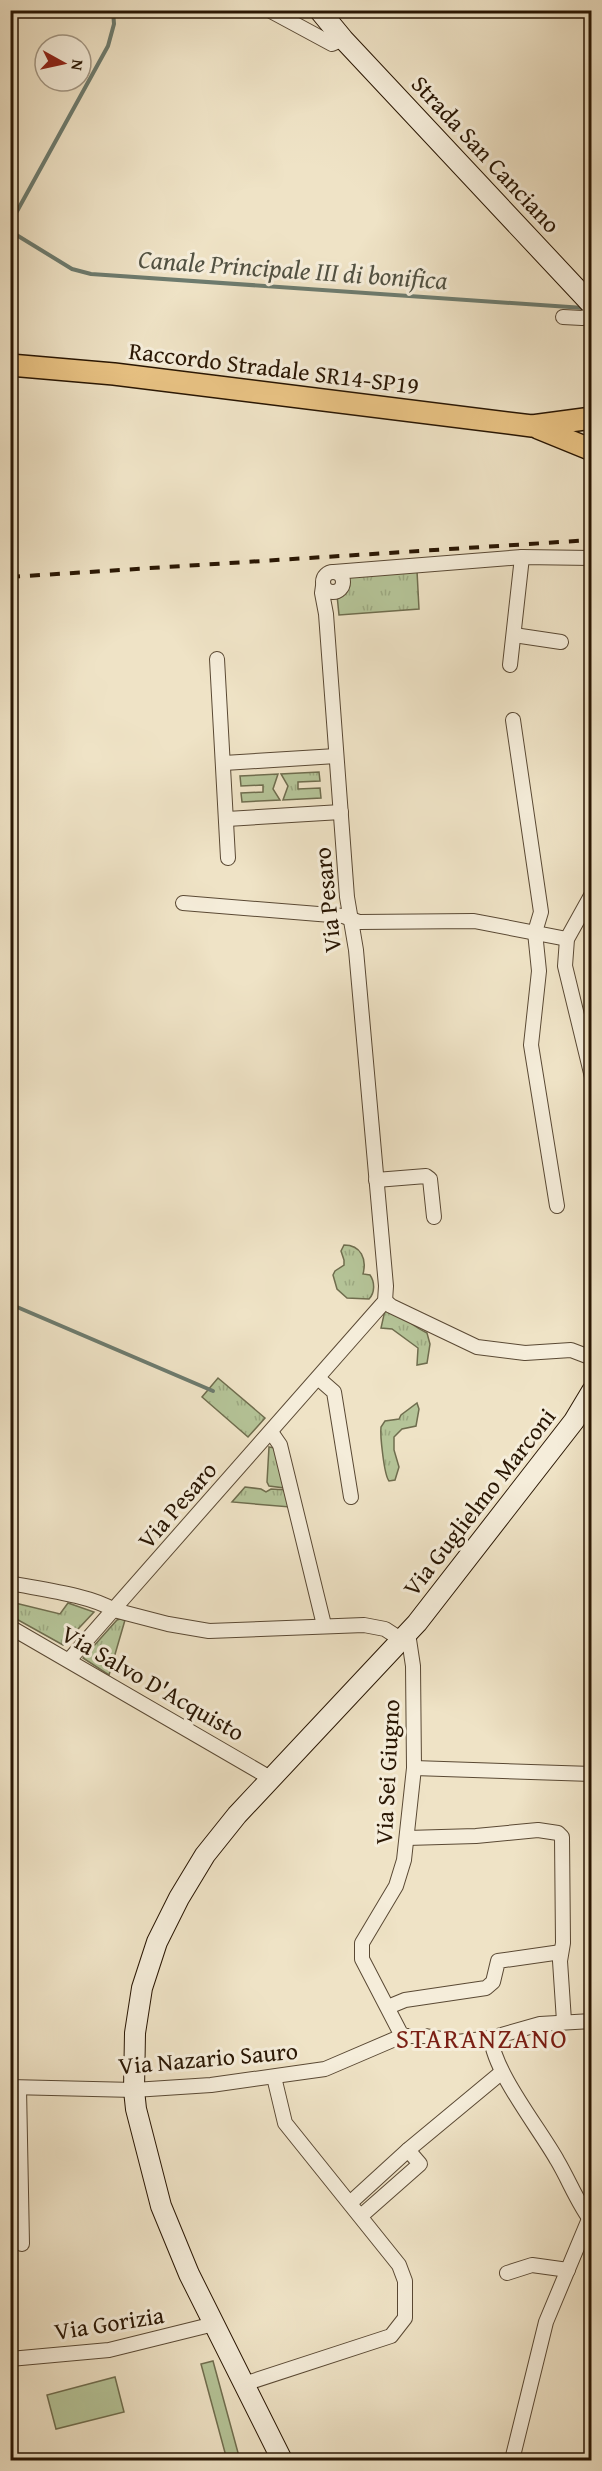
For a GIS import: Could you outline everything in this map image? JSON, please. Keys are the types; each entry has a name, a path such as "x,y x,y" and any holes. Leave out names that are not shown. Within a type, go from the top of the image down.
{"main road":[{"name":"Raccordo Stradale SR14-SP19","path":"10,365 114,374 532,426 591,418"},
{"name":"Raccordo Stradale SR14-SP19","path":"532,426 591,450"}],"street":[{"path":"269,10 332,44 343,39"},
{"name":"Strada San Canciano","path":"319,10 343,39 591,305"},
{"path":"563,317 582,318 591,315"},
{"path":"510,664 522,557 591,558"},
{"name":"Via Pesaro","path":"69,1660 385,1300 386,1286 352,920 347,897 326,614 322,593 328,589 322,581 326,574 334,572 522,557"},
{"path":"514,635 561,642"},
{"path":"217,658 228,858"},
{"path":"513,720 540,912 536,932 539,971 531,1045 557,1206"},
{"path":"224,763 336,756"},
{"path":"227,819 341,812"},
{"path":"591,894 567,939 565,966 591,1077"},
{"path":"183,903 343,916 359,922 474,921 567,939"},
{"path":"376,1180 426,1176 430,1179 434,1217"},
{"path":"385,1300 404,1312 477,1347 525,1353 570,1350 591,1358"},
{"path":"318,1378 334,1392 351,1497"},
{"name":"Via Guglielmo Marconi","path":"282,2460 189,2274 161,2206 136,2109 134,2090 135,2034 142,1989 157,1942 179,1898 205,1855 237,1815 405,1637 574,1421 591,1391"},
{"path":"271,1432 280,1445 324,1625"},
{"path":"10,1583 68,1595 168,1624 209,1631 364,1624 405,1637"},
{"name":"Via Salvo D'Acquisto","path":"10,1627 272,1779"},
{"name":"Via Sei Giugno","path":"402,2036 362,1959 362,1942 396,1886 404,1860 414,1768 415,1711 405,1637"},
{"path":"414,1768 591,1774"},
{"path":"407,1838 476,1836 538,1830 558,1833 562,1837 563,1943 561,1952 564,2021"},
{"path":"388,2007 405,2000 486,1988 493,1982 498,1961 561,1952"},
{"path":"402,2036 426,2036 457,2042 491,2038 540,2024 591,2021"},
{"name":"Via Nazario Sauro","path":"15,2088 134,2090 274,2077 325,2069 402,2036"},
{"path":"491,2038 494,2055 502,2072 547,2142 590,2220 546,2322 512,2460"},
{"path":"350,2203 408,2150 502,2072"},
{"path":"244,2384 391,2336 405,2318 405,2282 399,2265 285,2122 274,2077"},
{"path":"15,2088 22,2244"},
{"path":"361,2216 420,2164 408,2150"},
{"path":"507,2273 532,2265 568,2270"},
{"name":"Via Gorizia","path":"10,2360 109,2350 214,2324"}],"green space":[{"path":"417,571 419,609 339,615 337,595 347,587 347,575"},
{"path":"319,772 320,781 298,782 298,789 320,788 321,798 283,800 288,786 281,774"},
{"path":"278,774 273,789 280,800 242,802 241,793 263,792 263,785 241,786 240,776"},
{"path":"344,1245 355,1247 363,1258 363,1274 370,1275 373,1284 373,1291 369,1299 347,1298 337,1289 333,1275 344,1265 341,1251"},
{"path":"388,1309 427,1333 430,1344 427,1363 417,1365 418,1348 392,1329 381,1328 385,1310"},
{"path":"218,1378 265,1418 248,1437 202,1397"},
{"path":"417,1403 419,1409 416,1426 402,1429 394,1437 394,1450 399,1467 395,1480 389,1481 384,1463 381,1427 385,1421 399,1419"},
{"path":"269,1447 275,1448 285,1488 269,1486 267,1482"},
{"path":"245,1487 266,1492 271,1489 287,1490 290,1507 232,1502"},
{"path":"11,1602 60,1614 68,1603 94,1612 63,1645 11,1616"},
{"path":"120,1619 125,1620 109,1675 83,1658"},
{"path":"213,2361 240,2460 227,2460 201,2364"},
{"path":"115,2377 124,2412 56,2429 47,2395"}],"waterway":[{"path":"10,224 108,46 114,24 113,10"},
{"name":"Canale Principale III di bonifica","path":"10,231 72,269 91,274 584,308"},
{"path":"10,1304 213,1391"}],"railway":[{"path":"10,577 592,540"}],"district":[{"name":"STARANZANO","path":"482,2038"}]}
